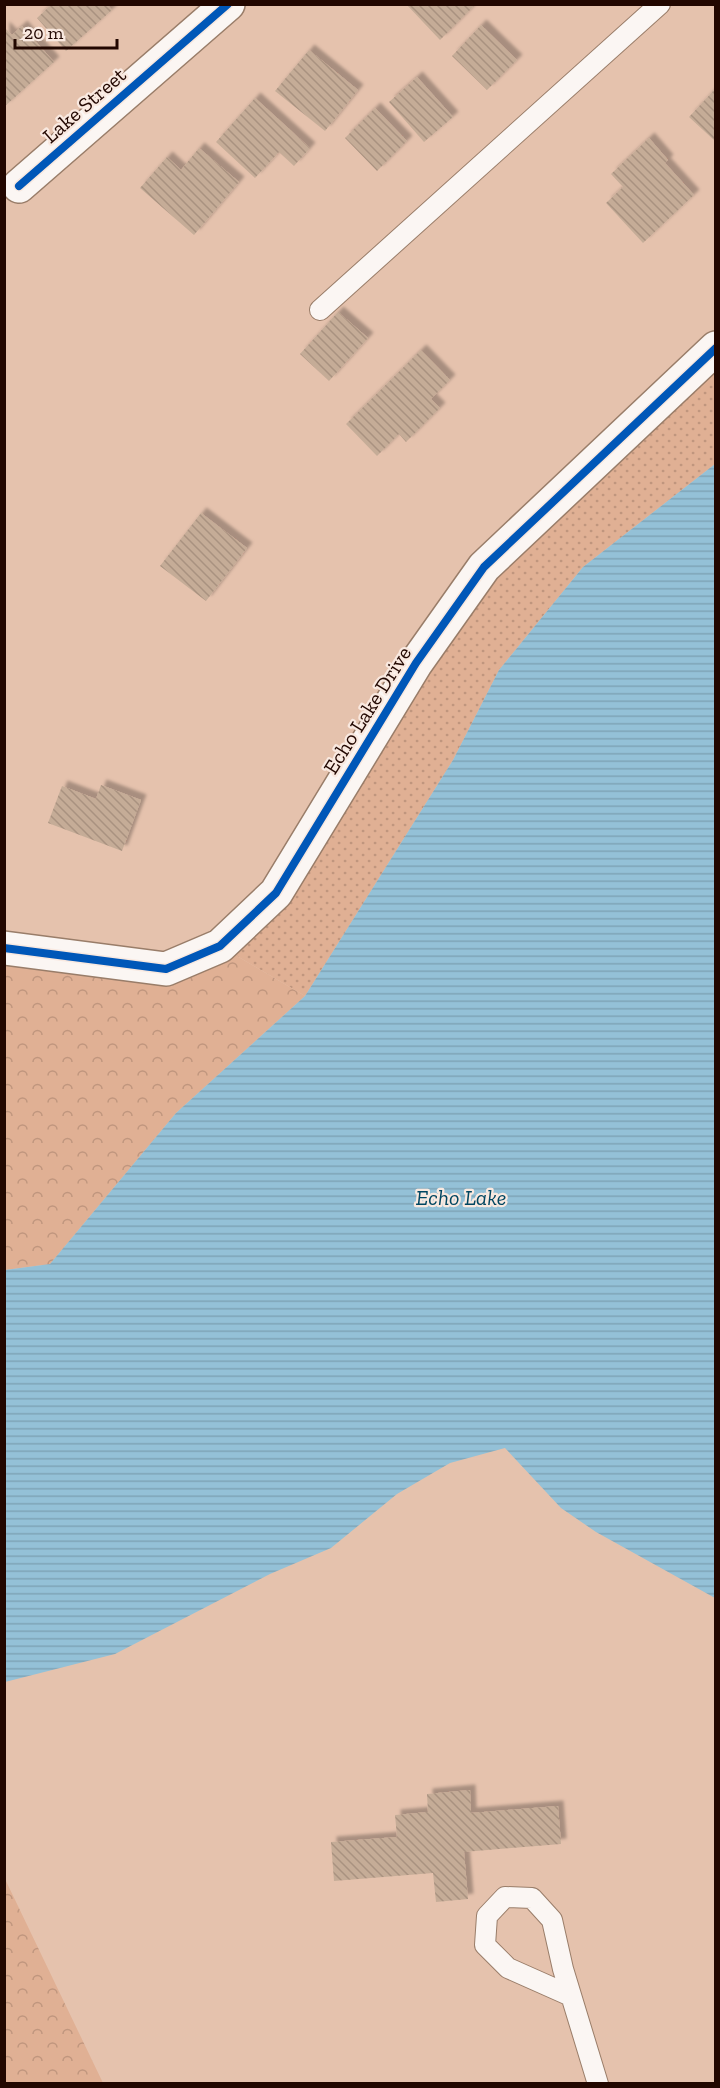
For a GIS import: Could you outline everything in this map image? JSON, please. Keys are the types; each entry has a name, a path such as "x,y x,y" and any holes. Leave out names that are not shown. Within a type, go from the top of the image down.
{"street":[{"name":"Lake Street","path":"12,183 228,4"},
{"name":"Echo Lake Drive","path":"4,948 166,969 220,946 276,893 416,663 484,567 716,348"}],"lane":[{"path":"320,310 660,4"},
{"path":"571,1996 508,1968 485,1945 487,1916 505,1897 532,1898 552,1920 571,1996 598,2084"}],"green space":[{"path":"715,348 715,464 583,567 499,670 453,760 305,996 220,946 484,567"},
{"path":"220,946 305,996 176,1113 50,1264 5,1270 4,948 166,969"},
{"path":"5,1879 103,2083 5,2083"}],"water":[{"name":"Echo Lake","path":"715,464 715,1598 596,1532 561,1508 505,1448 450,1463 397,1494 331,1548 270,1574 115,1654 5,1682 5,1270 50,1264 176,1113 305,996 453,760 499,670 583,567"}],"building":[{"path":"52,4 107,4 112,10 66,51 37,18"},
{"path":"406,4 476,4 440,40"},
{"path":"481,25 517,60 487,90 452,56"},
{"path":"22,26 54,62 4,107 4,27 12,35"},
{"path":"309,50 358,90 325,131 275,91"},
{"path":"417,77 453,117 424,142 389,102"},
{"path":"716,88 716,142 689,117"},
{"path":"255,98 310,148 294,166 279,152 255,178 216,142"},
{"path":"375,108 407,141 377,171 345,138"},
{"path":"649,138 668,160 665,163 694,195 643,243 606,203 623,187 611,174"},
{"path":"199,148 239,182 194,235 140,188 167,157 181,170"},
{"path":"338,312 368,338 329,381 300,354"},
{"path":"421,350 450,380 431,399 440,408 406,442 399,434 377,456 346,424"},
{"path":"201,513 247,548 206,601 160,566"},
{"path":"101,785 141,800 122,851 48,823 62,786 96,799"},
{"path":"470,1790 471,1813 558,1806 561,1844 464,1852 468,1899 436,1902 433,1873 334,1881 331,1842 397,1837 395,1815 428,1812 427,1794"}],"cycle path":[{"path":"19,186 228,4"},
{"path":"4,948 166,969 220,946 276,893 416,663 484,567 716,348"}]}
